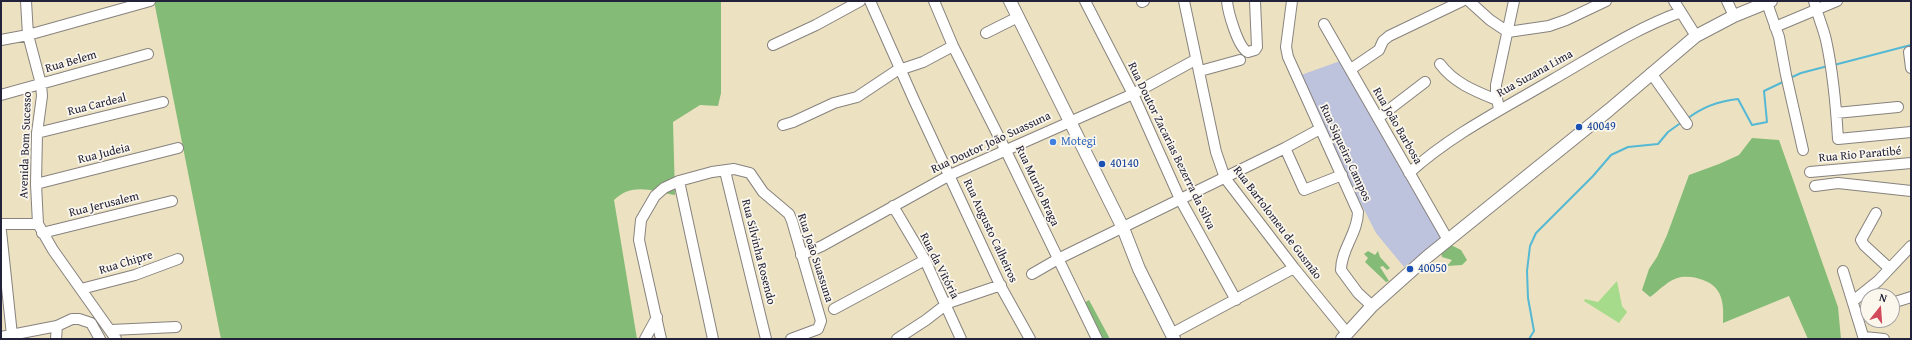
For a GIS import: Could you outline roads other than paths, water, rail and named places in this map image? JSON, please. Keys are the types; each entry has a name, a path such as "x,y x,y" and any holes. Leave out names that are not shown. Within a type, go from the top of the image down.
{"main road":[{"path":"1010,1 1122,228 1139,269 1172,336"},
{"path":"1345,336 1372,306 1448,240 1609,110 1696,36 1734,16 1769,2"}],"street":[{"name":"Avenida Bom Sucesso","path":"26,1 28,35 41,84 42,103 37,133 36,184 40,229"},
{"path":"1,40 28,35 150,1"},
{"path":"773,45 816,25 860,1"},
{"name":"Rua Augusto Calheiros","path":"870,1 1001,286 1030,339"},
{"name":"Rua Murilo Braga","path":"934,1 953,46 1006,151 1097,339"},
{"name":"Rua Doutor Zacarias Bezerra da Silva","path":"1085,1 1132,94 1180,199 1236,300"},
{"name":"Rua Bartolomeu de Gusmão","path":"1184,1 1195,60 1200,71 1216,152 1225,178 1345,336"},
{"path":"1227,1 1229,12 1242,48 1248,52 1255,50 1257,47 1255,1"},
{"name":"Rua Siqueira Campos","path":"1291,1 1286,46 1288,57 1356,205 1358,218 1343,257 1341,270 1358,293 1372,306"},
{"path":"1351,69 1379,50 1389,36 1462,1"},
{"path":"1469,1 1490,20 1508,32 1549,26 1580,14 1606,1"},
{"path":"1498,105 1496,85 1514,1"},
{"path":"1674,1 1696,36"},
{"path":"1727,1 1734,16"},
{"path":"1776,27 1815,6 1837,1"},
{"path":"1769,2 1776,27 1803,150"},
{"path":"1815,6 1831,64 1838,139 1911,132"},
{"name":"Rua Suzana Lima","path":"1409,173 1444,144 1498,105 1642,30 1681,12"},
{"path":"986,32 1018,17"},
{"name":"Rua João Barbosa","path":"1324,24 1448,240"},
{"path":"783,125 794,122 834,103 856,97 900,69 924,62 953,46"},
{"path":"1909,52 1911,68"},
{"name":"Rua Belem","path":"1,95 148,54"},
{"name":"Rua Doutor João Suassuna","path":"802,255 950,175 1132,94 1195,60"},
{"path":"1200,71 1240,60"},
{"name":"Rua Suzana Lima","path":"1440,64 1446,72 1462,84 1498,105"},
{"path":"1651,73 1687,124"},
{"path":"1378,118 1425,82"},
{"name":"Rua Cardeal","path":"37,133 163,102"},
{"path":"1836,112 1898,107"},
{"path":"1032,274 1058,259 1225,178 1320,129"},
{"name":"Rua Judeia","path":"36,184 178,148"},
{"path":"1285,148 1304,190 1342,175"},
{"name":"Rua Rio Paratibé","path":"1810,172 1911,164"},
{"name":"Rua João Suassuna","path":"725,171 743,170 750,173 770,199 784,210 792,221 821,321 818,329 791,339"},
{"path":"661,339 642,256 639,230 641,220 655,196 664,188 679,181 712,172 725,171"},
{"name":"Rua Silvinha Rosendo","path":"725,171 766,339"},
{"path":"679,181 713,339"},
{"path":"1815,186 1838,183 1911,191"},
{"name":"Rua Jerusalem","path":"1,224 40,229 172,201"},
{"name":"Rua da Vitória","path":"892,206 925,260 961,339"},
{"path":"1876,213 1861,237 1862,242 1889,268"},
{"path":"40,229 116,339"},
{"path":"1,231 2,259 12,335"},
{"path":"1853,301 1873,286 1911,246"},
{"name":"Rua Chipre","path":"81,289 135,275 178,259"},
{"path":"834,309 925,260"},
{"path":"1172,336 1294,268"},
{"path":"1843,271 1864,338 1884,339"},
{"path":"897,339 926,320 945,305 1001,286"},
{"path":"1900,300 1911,297"},
{"path":"646,339 657,317"},
{"path":"1,337 58,326 72,319 85,320 91,323 100,339"},
{"path":"56,339 58,326"},
{"path":"110,330 176,327"}],"waterway":[{"path":"1834,65 1911,45"},
{"path":"1790,78 1801,73 1828,66"},
{"path":"1687,119 1711,105 1738,99 1752,125 1767,122 1764,91 1785,81"},
{"path":"1529,339 1534,331 1528,298 1527,271 1530,246 1536,233 1593,176 1611,155 1628,147 1658,144 1668,132 1682,122"}],"place":[{"name":"40049","path":"1579,127"},
{"name":"Motegi","path":"1053,142"},
{"name":"40140","path":"1102,164"},
{"name":"40050","path":"1410,269"}]}
